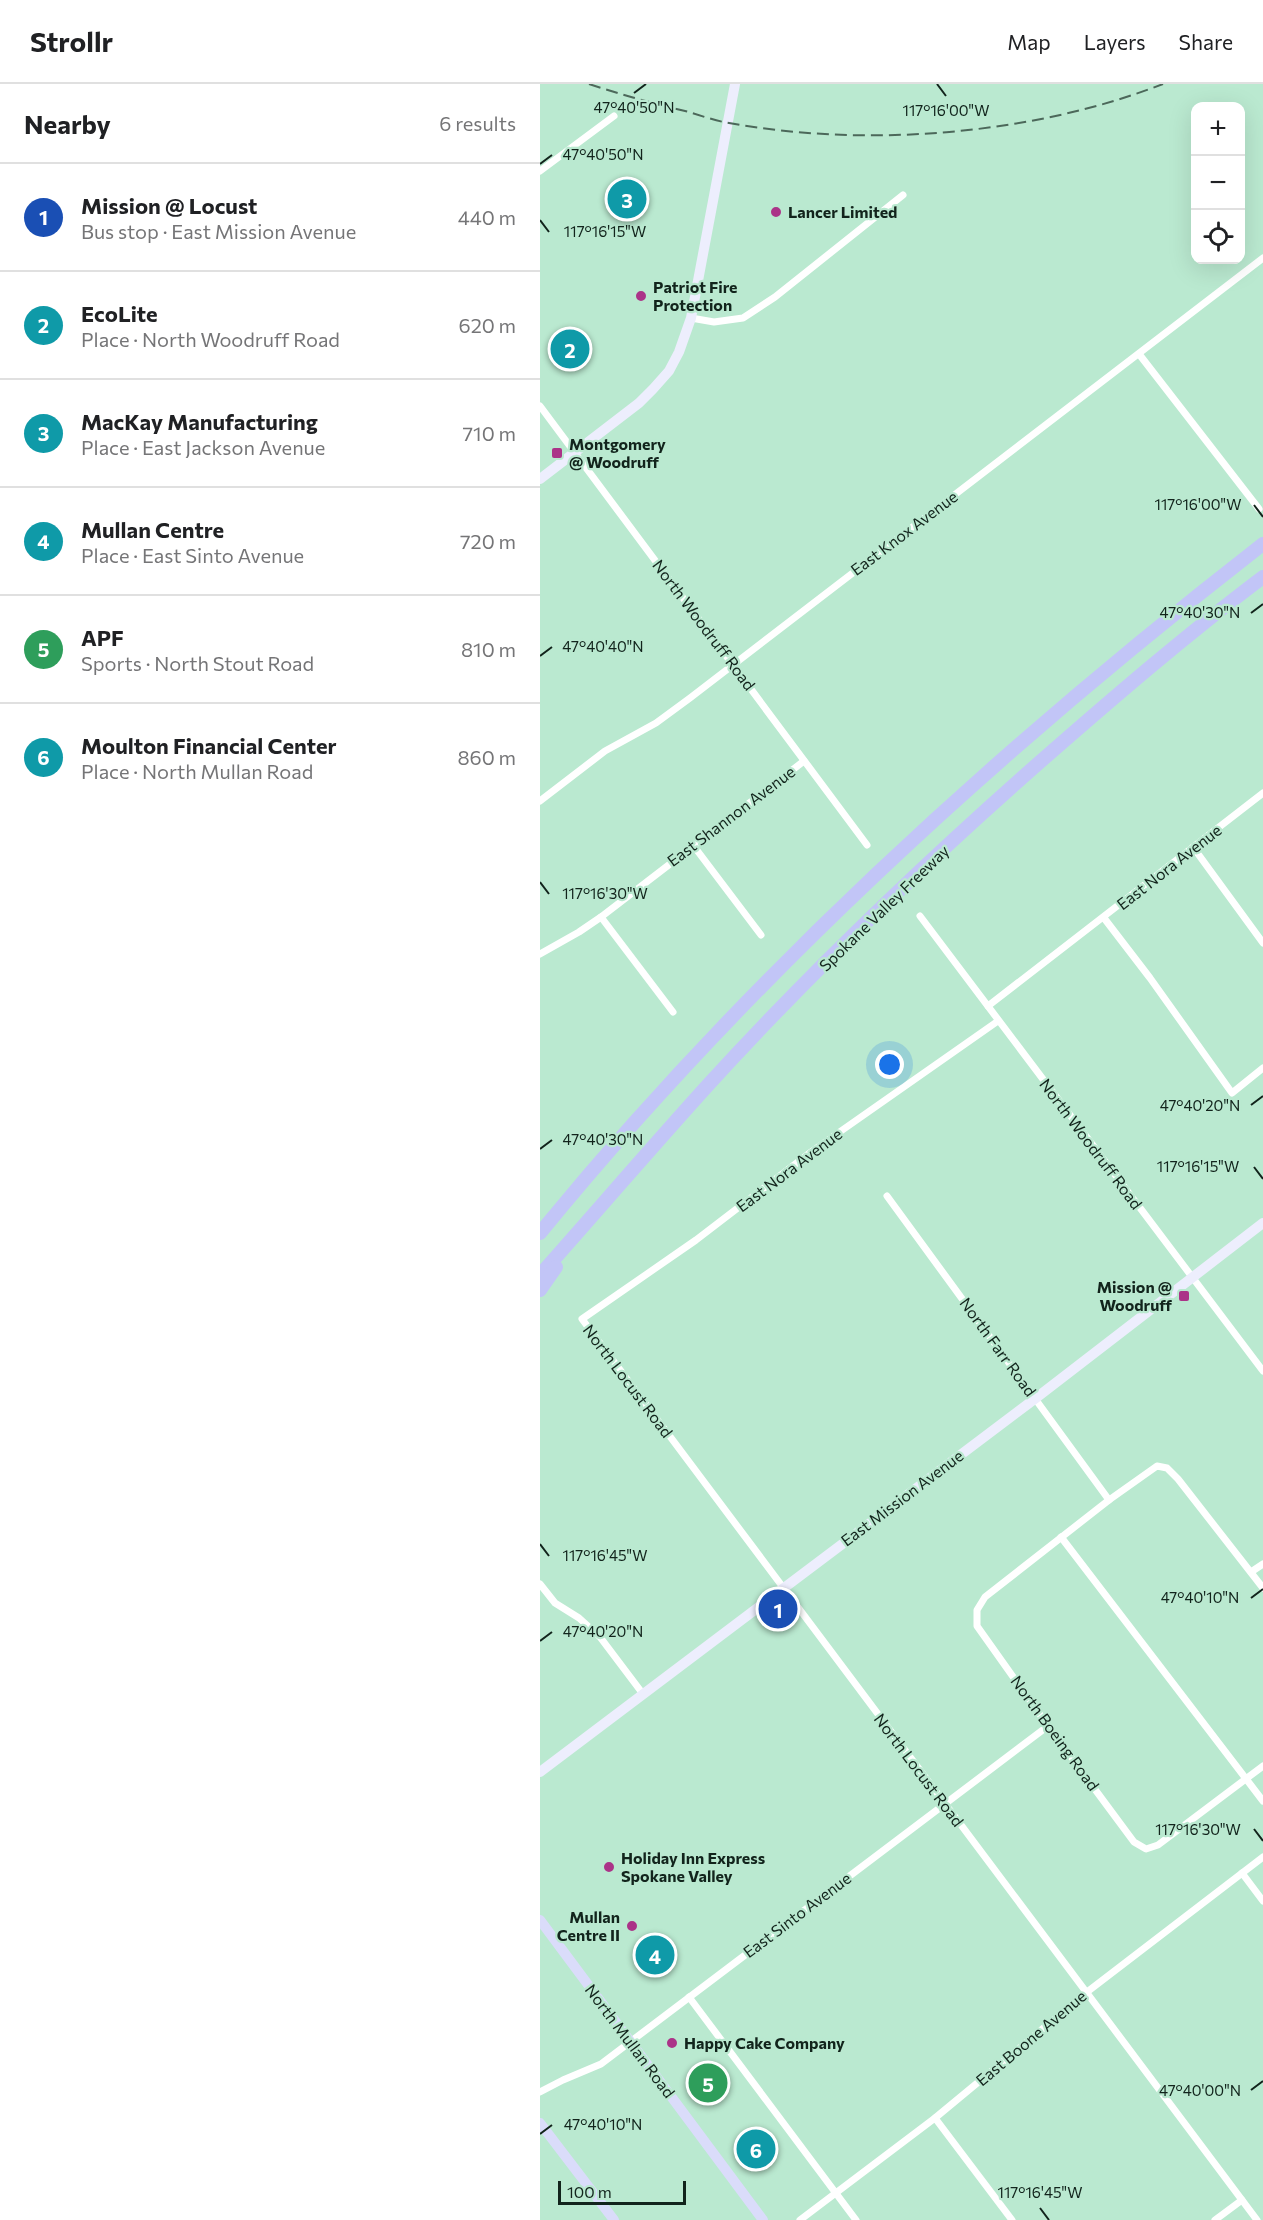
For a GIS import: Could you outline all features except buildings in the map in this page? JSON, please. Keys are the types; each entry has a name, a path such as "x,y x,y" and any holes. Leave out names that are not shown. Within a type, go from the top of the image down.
{"highway":[{"name":"Spokane Valley Freeway","path":"540,1231 738,1013 869,881 981,777 1051,716 1173,613 1263,544"},
{"name":"Spokane Valley Freeway","path":"540,1275 725,1067 791,998 920,872 999,798 1134,679 1263,578"},
{"path":"540,1290 583,1227"}],"main road":[{"name":"North Mullan Road","path":"540,1920 763,2220"},
{"path":"540,2123 614,2220"}],"street":[{"path":"540,479 639,403 669,371 679,352 691,318 735,84"},
{"path":"540,171 614,116"},
{"path":"691,318 714,322 743,318 775,297 903,195"},
{"name":"East Knox Avenue","path":"540,801 605,751 656,723 1263,258"},
{"path":"1138,354 1259,509"},
{"name":"North Woodruff Road","path":"540,406 867,845"},
{"name":"East Shannon Avenue","path":"540,954 601,917 804,761"},
{"name":"East Nora Avenue","path":"988,1006 1263,793"},
{"path":"693,845 761,934"},
{"path":"1193,847 1263,943"},
{"name":"North Woodruff Road","path":"920,916 1263,1371"},
{"path":"601,917 673,1012"},
{"path":"1104,918 1232,1093 1263,1068"},
{"name":"East Nora Avenue","path":"582,1319 696,1240 811,1152 998,1021"},
{"name":"North Farr Road","path":"887,1196 1109,1500"},
{"name":"East Mission Avenue","path":"540,1772 1036,1398 1263,1223"},
{"name":"North Locust Road","path":"582,1319 1257,2220"},
{"path":"1263,1588 1167,1468 1157,1466 1061,1537 1263,1801"},
{"name":"North Boeing Road","path":"1061,1537 986,1597 977,1610 977,1626 1134,1842 1146,1849 1158,1845 1246,1779"},
{"path":"1251,1572 1263,1564"},
{"path":"540,1584 555,1603 579,1618 600,1637 643,1694"},
{"name":"East Sinto Avenue","path":"540,2092 601,2064 1048,1726"},
{"path":"1246,1779 1263,1766"},
{"name":"East Boone Avenue","path":"800,2220 935,2118 1087,1992 1263,1857"},
{"path":"1242,1873 1263,1901"},
{"path":"689,1997 856,2220"},
{"path":"935,2118 1012,2220"},
{"path":"1215,2220 1242,2200"}],"railway":[{"path":"589,84 714,120 782,131 837,135 949,132 1004,125 1059,115 1163,84"}],"place":[{"name":"MacKay Manufacturing","path":"627,199"},
{"name":"Lancer Limited","path":"776,212"},
{"name":"Patriot Fire Protection","path":"641,296"},
{"name":"EcoLite","path":"570,349"},
{"name":"Montgomery @ Woodruff","path":"557,453"},
{"name":"Mission @ Woodruff","path":"1184,1296"},
{"name":"Mission @ Locust","path":"778,1609"},
{"name":"Holiday Inn Express Spokane Valley","path":"609,1867"},
{"name":"Mullan Centre II","path":"632,1926"},
{"name":"Mullan Centre","path":"655,1955"},
{"name":"Happy Cake Company","path":"672,2043"},
{"name":"APF","path":"708,2083"},
{"name":"Moulton Financial Center","path":"756,2149"}]}
